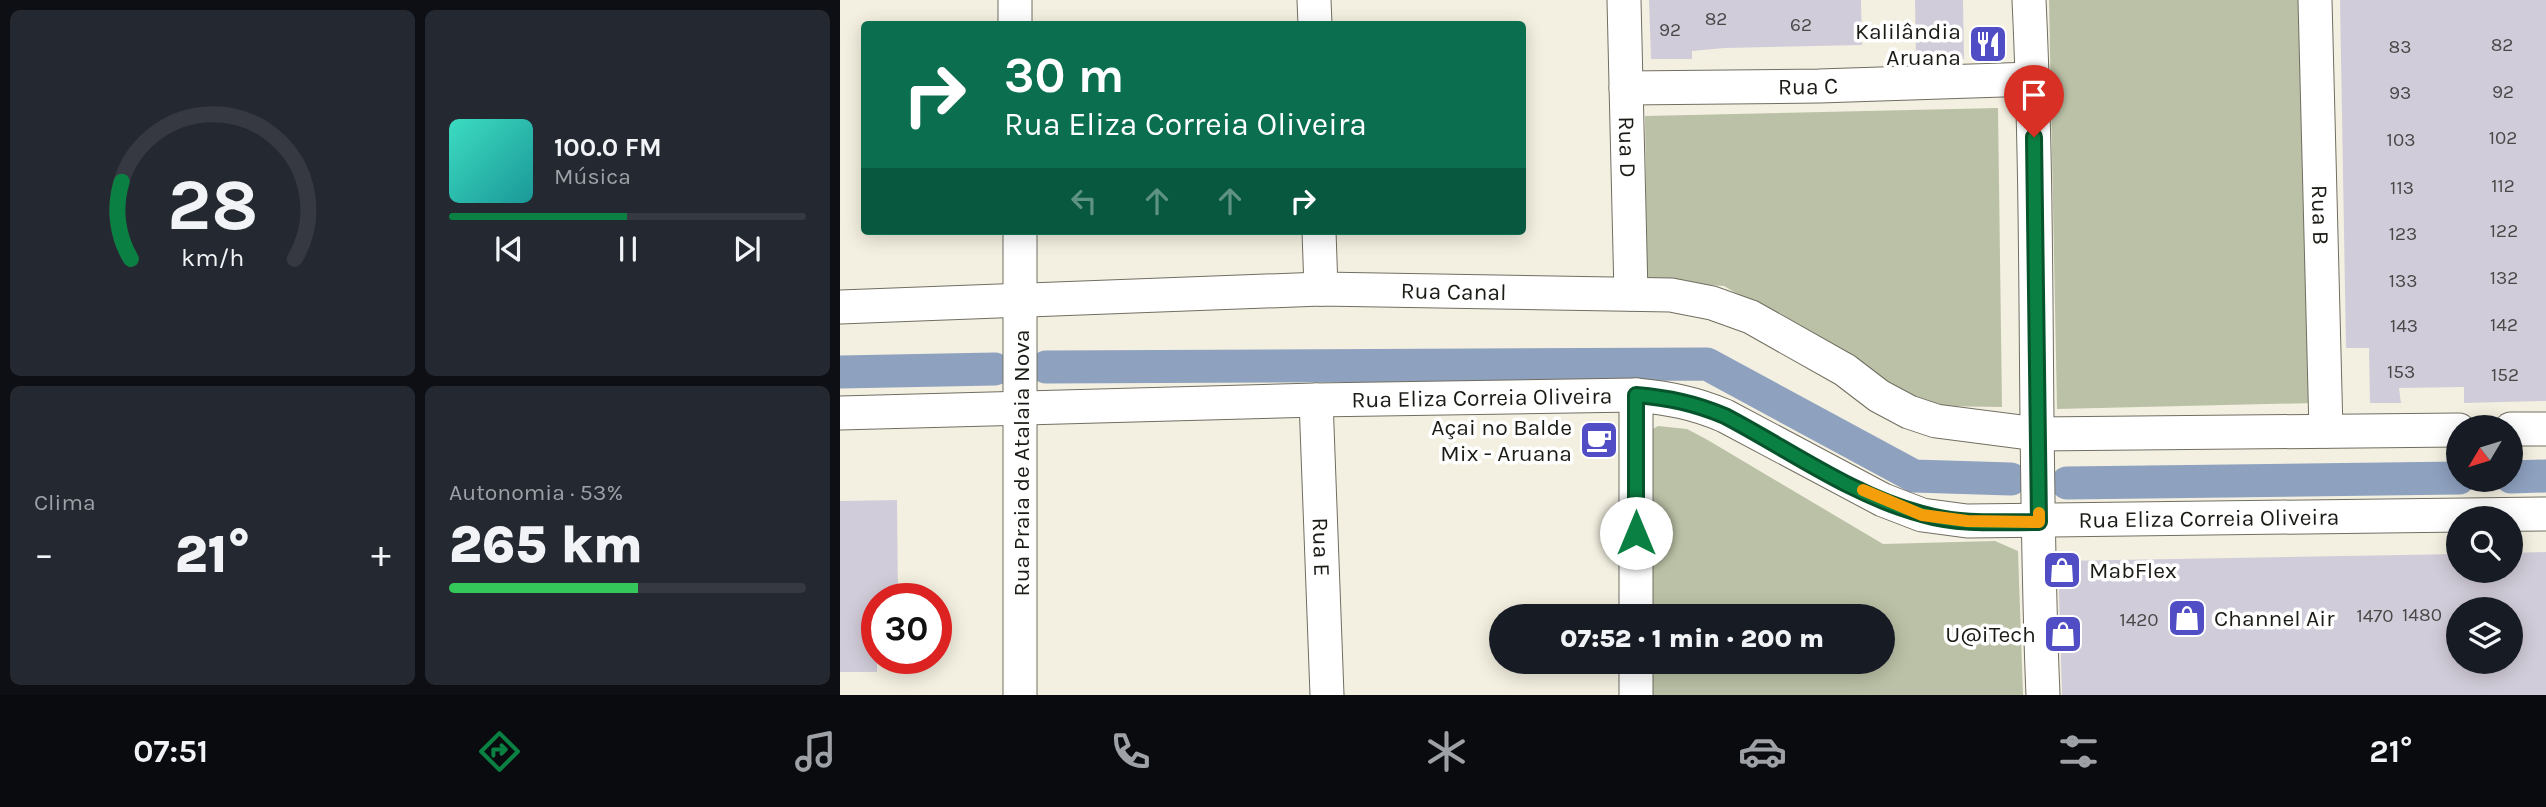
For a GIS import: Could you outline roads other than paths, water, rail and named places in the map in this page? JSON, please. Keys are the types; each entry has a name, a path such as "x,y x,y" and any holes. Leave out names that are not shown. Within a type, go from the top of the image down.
{"street":[{"path":"1015,0 1015,21"},
{"path":"1314,0 1315,21"},
{"name":"Rua D","path":"1624,0 1631,294"},
{"path":"2029,0 2033,79 2043,695"},
{"name":"Rua B","path":"2315,0 2326,431"},
{"name":"Rua C","path":"1626,88 1819,86 2033,79"},
{"name":"Rua Praia de Atalaia Nova","path":"1020,235 1020,695"},
{"path":"1319,235 1321,289"},
{"name":"Rua Canal","path":"840,307 1321,289 1671,295 1712,303 1751,317 1845,370 1879,396 1909,412 1936,421 2037,434"},
{"path":"1636,395 1636,604"},
{"name":"Rua Eliza Correia Oliveira","path":"840,413 1316,400 1636,395 1698,405 1883,500 1922,515 1967,521 2546,514"},
{"name":"Rua E","path":"1316,400 1327,695"},
{"path":"2524,429 2546,429"},
{"path":"2037,434 2446,430"},
{"path":"1636,674 1636,695"}],"waterway":[{"path":"1046,367 1707,364 1914,476 2011,479"},
{"path":"840,372 995,369"},
{"path":"2524,477 2546,476"},
{"path":"2067,483 2446,478"}],"place":[{"name":"Kalilândia Aruana","path":"1988,44"},
{"name":"Açai no Balde Mix - Aruana","path":"1599,440"},
{"name":"MabFlex","path":"2062,570"},
{"name":"Channel Air","path":"2187,618"},
{"name":"U@iTech","path":"2063,634"}]}
